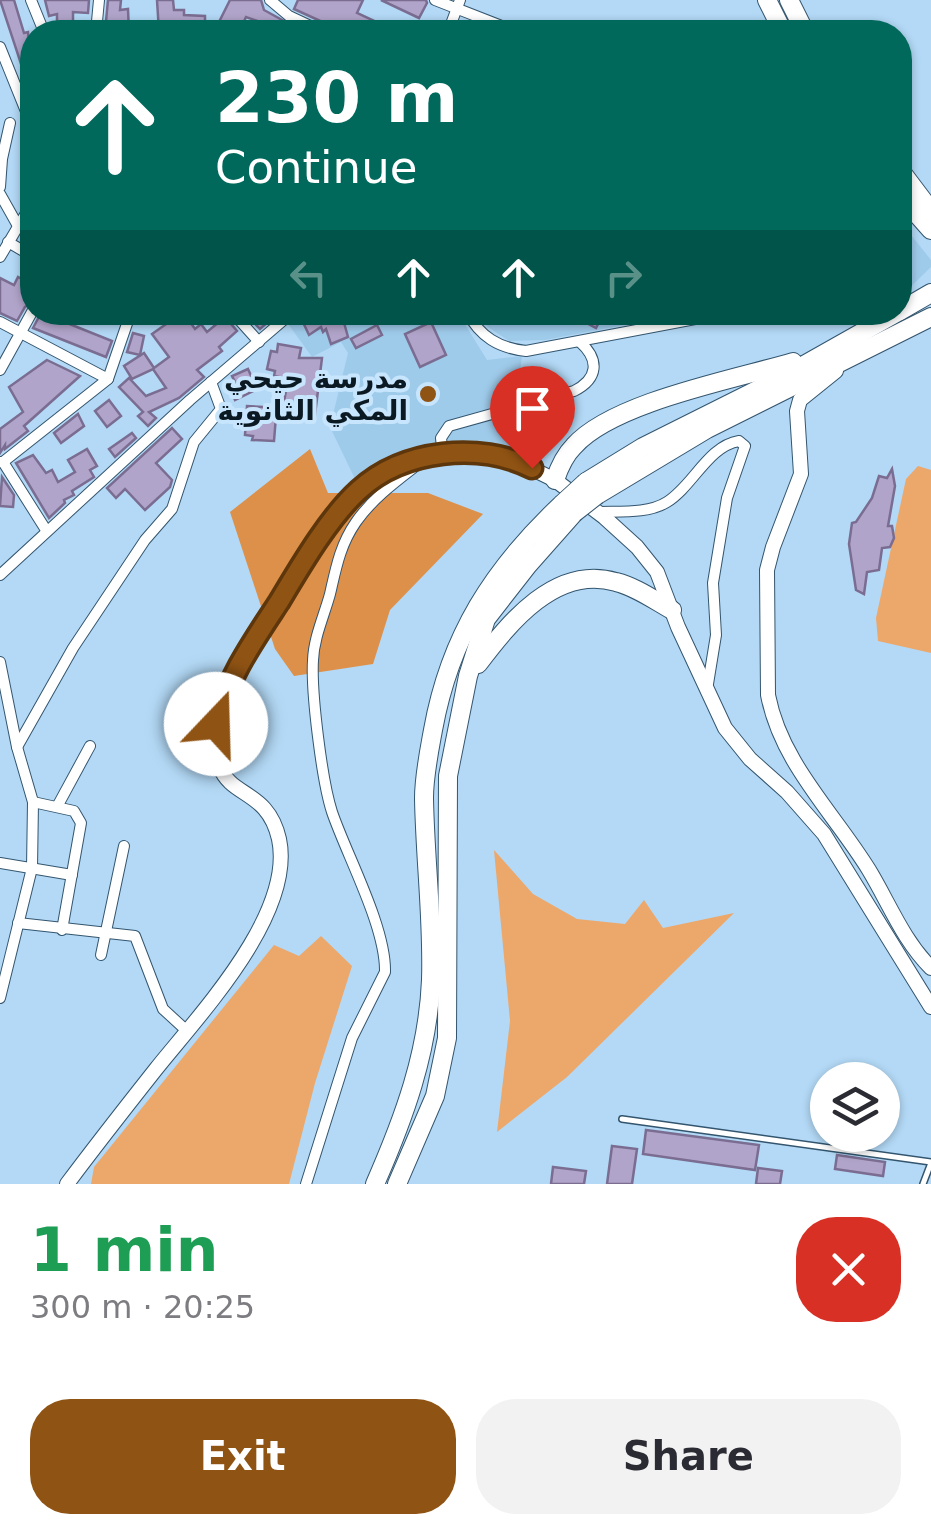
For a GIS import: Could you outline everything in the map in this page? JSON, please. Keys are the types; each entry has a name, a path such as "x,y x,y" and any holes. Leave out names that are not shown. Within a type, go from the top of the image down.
{"highway":[{"path":"912,186 931,211"},
{"path":"912,209 931,230"},
{"path":"376,1184 416,1083 431,984 424,794 441,694 459,642 485,591 531,534 568,509 707,428 931,318"},
{"path":"593,496 643,446 876,325"},
{"path":"555,480 561,463 574,446 607,422 678,395 828,352"},
{"path":"397,1184 435,1096 447,1038 448,776 468,676 486,619 568,509"},
{"path":"468,676 505,628 529,606 569,584 594,579 614,581 672,610"}],"main road":[{"path":"856,354 800,400 797,427 801,474 767,570 768,695 790,756 870,872 898,926 931,968"},
{"path":"67,1184 241,962 276,894 281,870 275,824 260,806 227,783 216,759 216,724 222,698 308,554 359,490 386,472 426,458 470,451 508,456 593,496 657,572 725,728 750,759 814,822 931,1007"},
{"path":"814,822 824,819 828,812"}],"street":[{"path":"270,0 298,20"},
{"path":"435,0 491,20"},
{"path":"0,47 20,91"},
{"path":"5,121 0,190 18,226"},
{"path":"0,257 20,223"},
{"path":"8,242 20,249"},
{"path":"0,322 108,378"},
{"path":"0,370 24,325"},
{"path":"0,476 2,462 108,378 126,325"},
{"path":"243,325 258,342"},
{"path":"0,575 278,325"},
{"path":"475,325 508,349 545,350 666,325"},
{"path":"443,456 441,438 449,426 588,384 595,372 594,360 580,342"},
{"path":"17,746 73,648 144,540 172,509 194,442 221,409 211,382"},
{"path":"593,496 636,511 665,504 691,483 729,442 739,441 745,446 727,498 713,582 716,635 707,691"},
{"path":"306,1184 352,1038 385,972 372,917 330,806 314,702 316,641 338,556 355,523 376,499 426,458"},
{"path":"2,462 46,530"},
{"path":"0,662 33,802 32,868 0,998"},
{"path":"58,805 90,746"},
{"path":"33,802 74,810 81,823 62,930"},
{"path":"101,956 124,846"},
{"path":"0,863 72,875"},
{"path":"18,923 135,936 163,1009 187,1031"}],"lane":[{"path":"622,1119 931,1162 923,1184"}],"shaded area":[{"path":"912,236 931,260 931,267 912,285"},
{"name":"مدرسة حيحي المكي الثانوية","path":"289,325 465,325 487,360 522,356 510,452 476,444 450,446 383,466 356,481 330,427 348,353 341,342 312,357"},
{"path":"624,325 545,340 509,341 488,327"},
{"path":"310,449 328,493 428,493 483,514 390,610 373,664 294,676 275,649 230,512"},
{"path":"918,466 931,470 931,653 878,641 876,618 906,479"},
{"path":"494,850 533,894 577,919 625,924 644,900 663,928 734,913 567,1077 497,1132 510,1021"},
{"path":"321,936 352,966 315,1083 289,1184 91,1184 94,1167 274,945 299,956"}],"building":[{"path":"0,0 14,0 20,20 20,61"},
{"path":"45,0 89,0 88,13 73,12 73,20 57,20 57,14 49,16"},
{"path":"108,0 121,0 120,10 128,9 128,20 106,20"},
{"path":"157,0 173,0 174,10 184,10 184,15 205,16 205,20 158,20"},
{"path":"230,0 261,0 264,10 282,20 246,17 220,20"},
{"path":"298,0 363,0 357,13 372,20 318,20 294,9"},
{"path":"381,0 426,0 427,3 419,18"},
{"path":"18,277 17,321 0,313 0,278 14,285"},
{"path":"72,325 112,341 106,357 33,328"},
{"path":"165,325 192,325 195,329 202,325 207,332 215,325 232,325 237,331 219,347 222,351 197,370 204,377 179,398 149,412 156,418 148,426 138,416 143,412 119,387 129,378 146,396 166,388 153,369 132,379 124,366 144,353 154,368 169,357 152,334"},
{"path":"304,325 345,325 348,337 331,344 326,329 323,332 321,327 309,335"},
{"path":"377,325 382,335 356,348 351,339"},
{"path":"432,325 446,355 420,367 405,334"},
{"path":"133,333 144,336 140,355 127,352"},
{"path":"278,344 301,348 299,358 322,358 315,415 311,414 310,422 276,416 274,441 252,440 253,436 245,435 247,406 283,408 288,379 274,376 275,371 267,369 271,351 277,352"},
{"path":"47,360 80,376 24,426 28,431 5,449 5,445 0,453 0,429 23,412 9,387"},
{"path":"248,369 257,389 235,400 229,385 235,382 232,376"},
{"path":"109,400 121,416 107,427 95,411"},
{"path":"78,414 84,426 61,443 54,433"},
{"path":"172,428 182,439 156,463 172,480 170,487 145,510 125,489 116,498 107,488"},
{"path":"132,433 136,438 115,457 109,449"},
{"path":"87,449 97,466 90,470 94,477 72,491 74,495 64,500 49,518 16,463 33,455 46,473 52,470 58,482 75,472 68,460"},
{"path":"892,469 895,486 888,526 892,526 894,538 890,547 882,548 879,570 867,572 864,594 856,590 849,544 852,523 872,498 879,476 887,478"},
{"path":"2,477 14,495 13,507 0,506"},
{"path":"646,1130 759,1145 755,1170 643,1154"},
{"path":"612,1146 637,1149 632,1184 607,1184"},
{"path":"837,1155 885,1162 883,1176 835,1169"},
{"path":"553,1167 586,1171 584,1184 551,1184"},
{"path":"758,1168 782,1171 780,1184 756,1184"}],"place":[{"name":"مدرسة حيحي المكي الثانوية","path":"428,394"}],"route":[{"path":"216,724 222,698 258,634 308,554 359,490 386,472 420,460 470,451 508,456 532,468"}]}
